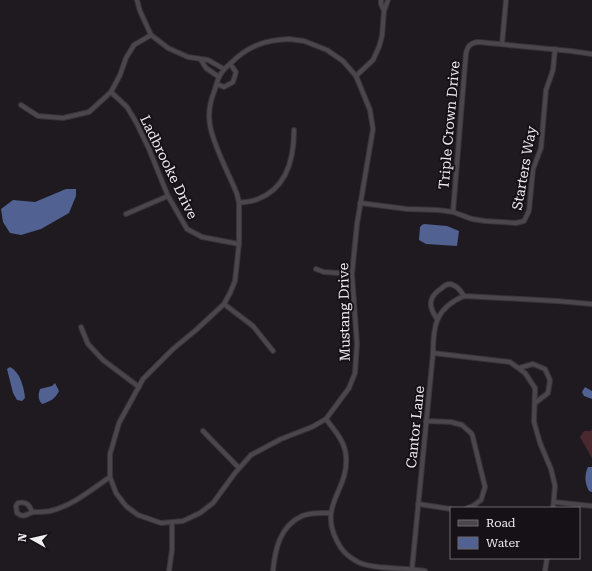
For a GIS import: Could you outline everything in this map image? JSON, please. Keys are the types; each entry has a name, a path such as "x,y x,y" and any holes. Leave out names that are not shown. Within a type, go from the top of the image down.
{"street":[{"path":"137,0 140,11 151,34 168,48 188,57 208,60 224,69"},
{"path":"381,0 384,11"},
{"path":"356,76 373,60 376,54 382,36 384,11 388,0"},
{"path":"502,44 506,0"},
{"path":"21,105 38,116 63,118 89,112 111,92 120,75 126,58 134,45 151,34"},
{"name":"Mustang Drive","path":"289,39 304,41 327,50 343,61 356,76 370,110 373,129 360,203 352,274 357,344 355,373 349,388 326,419 312,427 281,439 252,455 213,503 200,513 183,521 161,523 138,515 126,506 116,493 110,477 110,454 119,423 143,379 173,349 224,304 235,281 239,244 239,203 237,194 213,138 209,109 219,77 224,69 230,64 240,53 257,45 273,40 289,39"},
{"name":"Triple Crown Drive","path":"453,212 468,48 474,42 555,49 592,54"},
{"name":"Starters Way","path":"360,203 407,210 438,210 453,212 472,219 485,221 516,223 524,221 529,211 532,169 541,148 546,90 553,70 555,49"},
{"path":"201,60 206,68 219,77"},
{"path":"217,84 224,88 233,82 236,72 230,64"},
{"name":"Ladbrooke Drive","path":"111,92 127,107 136,122 168,196 187,229 202,237 239,244"},
{"path":"239,203 258,199 279,186 288,171 294,145 294,130"},
{"path":"126,214 168,196"},
{"path":"316,269 324,272 352,274"},
{"path":"464,296 459,288 453,284 446,285 431,297 430,304 432,312 437,319 445,308 456,299 464,296 592,304"},
{"path":"224,304 253,326 273,351"},
{"name":"Cantor Lane","path":"412,569 433,353 433,334 437,319"},
{"path":"81,327 88,344 103,360 139,387"},
{"path":"433,353 510,362 525,373 535,388 536,403 534,422 540,443 551,468 555,486 553,507"},
{"path":"519,368 533,364 545,369 550,380 548,394 536,403"},
{"path":"326,419 339,436 346,455 345,476 330,513 330,525 341,548 358,562 369,565 425,571"},
{"path":"426,421 451,422 462,425 472,434 485,487 481,500 470,507"},
{"path":"203,431 240,468"},
{"path":"32,512 50,511 68,505 110,477"},
{"path":"554,502 592,506"},
{"path":"418,504 450,509"},
{"path":"273,571 276,544 293,522 302,516 316,513 330,513"},
{"path":"169,571 172,550 172,523"},
{"path":"545,571 547,559"}],"shaded area":[{"path":"592,429 592,458 580,437 584,431 591,431"}],"water":[{"path":"66,189 76,189 76,196 69,213 41,229 21,235 10,233 3,222 1,209 13,200 35,202"},
{"path":"424,224 447,226 459,231 457,246 426,244 419,240 420,227"},
{"path":"10,367 19,376 24,389 25,398 22,401 17,400 13,393 7,369"},
{"path":"55,383 59,391 56,396 48,402 42,404 39,397 40,389 52,386"},
{"path":"585,387 592,391 592,399 584,396 582,392"},
{"path":"588,467 592,467 592,492 589,491 586,482"}]}
